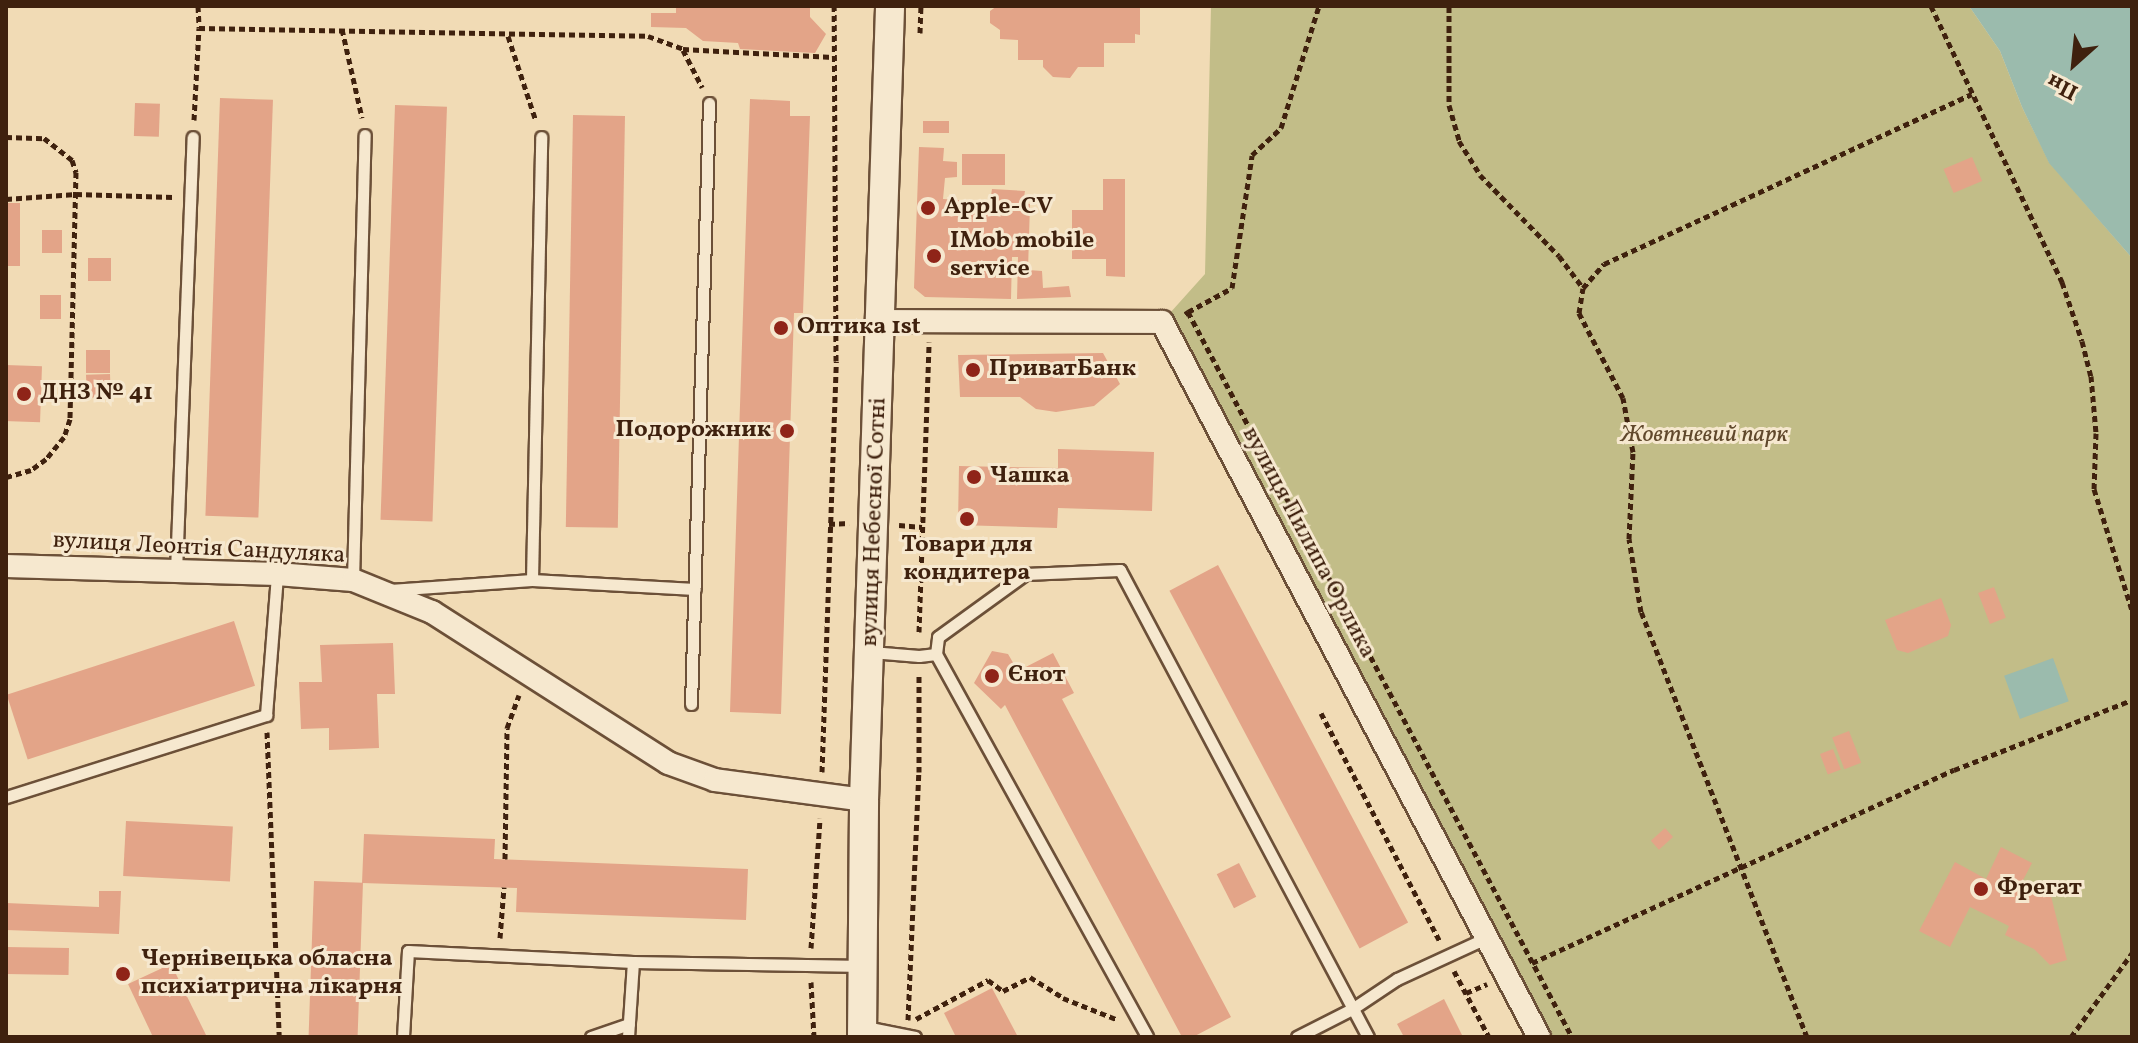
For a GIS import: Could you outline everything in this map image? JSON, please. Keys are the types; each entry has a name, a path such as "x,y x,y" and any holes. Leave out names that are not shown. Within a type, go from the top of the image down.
{"street":[{"name":"вулиця Небесної Сотні","path":"863,1032 864,800 890,6"},
{"name":"вулиця Пилипа Орлика","path":"881,321 1162,322 1539,1037"},
{"name":"вулиця Леонтія Сандуляка","path":"6,566 277,574 353,580 432,612 668,763 715,780 864,800"}],"lane":[{"path":"691,704 709,103"},
{"path":"353,580 365,135"},
{"path":"176,571 193,137"},
{"path":"532,580 541,137"},
{"path":"1145,1033 936,654 938,637 1025,574 1120,570 1368,1037"},
{"path":"6,797 266,715 277,574"},
{"path":"382,590 532,580 695,589"},
{"path":"871,652 919,656 936,654"},
{"path":"1297,1037 1352,1009 1397,979 1486,938"},
{"path":"403,1037 408,951 633,962 864,966"},
{"path":"628,1037 633,962"},
{"path":"591,1037 629,1024"},
{"path":"863,1032 915,1037"}],"path":[{"path":"193,137 198,6"},
{"path":"814,1037 810,964 821,795 836,361 834,6"},
{"path":"919,48 921,6"},
{"path":"1188,312 1232,288 1252,155 1281,128 1319,6"},
{"path":"1449,6 1449,105 1459,141 1480,175 1559,256 1583,288"},
{"path":"1931,6 2062,282 2082,341 2091,376 2096,433 2094,489 2132,610"},
{"path":"199,28 342,29 508,36 648,36 683,49 833,57"},
{"path":"342,29 357,81 365,135"},
{"path":"508,36 541,137"},
{"path":"683,49 695,67 709,103"},
{"path":"1807,1037 1641,612 1629,539 1633,452 1623,398 1579,313 1583,288 1604,264 1972,94"},
{"path":"6,137 44,138 58,148 72,160 76,194 70,419 64,437 46,459 31,470 6,477"},
{"path":"6,199 76,194 191,198"},
{"path":"928,320 919,772 908,1023 988,980 1003,991 1030,977 1063,998 1145,1033"},
{"path":"505,859 507,728 528,674"},
{"path":"1466,993 1954,770 2132,700"},
{"path":"1321,713 1489,1037"},
{"path":"266,715 279,1037"},
{"path":"499,955 504,887"},
{"path":"2071,1037 2132,953"},
{"path":"1532,963 1572,1037"}],"green space":[{"name":"Жовтневий парк","path":"1211,6 1969,6 2000,51 2022,107 2049,162 2132,258 2132,1037 1535,1037 1161,323 1205,274"}],"shaded area":[{"path":"1969,6 2132,6 2132,258 2049,163 2000,51"},
{"path":"2053,658 2069,701 2020,719 2004,676"}],"building":[{"path":"676,6 810,6 810,17 826,34 815,53 740,49 738,43 703,41 686,28 651,27 651,13 676,13"},
{"path":"997,6 1136,6 1140,8 1140,35 1135,34 1135,43 1104,43 1104,67 1078,67 1070,78 1053,77 1043,67 1043,60 1018,60 1018,40 1000,39 1000,30 990,23 990,11"},
{"path":"220,98 273,100 258,518 205,516"},
{"path":"750,99 790,101 790,116 810,116 803,313 794,313 781,714 730,712"},
{"path":"135,103 160,104 159,137 134,136"},
{"path":"395,105 447,107 432,522 381,520"},
{"path":"573,115 625,116 618,528 566,527"},
{"path":"923,121 949,121 949,133 923,133"},
{"path":"919,147 944,148 943,161 957,162 957,177 945,178 943,199 990,202 992,189 1025,191 1023,203 1030,204 1028,270 1042,271 1043,288 1069,286 1071,297 1017,299 1018,257 1012,257 1011,299 925,297 914,288"},
{"path":"962,154 1005,154 1005,185 962,185"},
{"path":"1972,157 1982,181 1954,193 1943,169"},
{"path":"1103,179 1125,179 1125,277 1106,276 1106,259 1072,259 1072,210 1103,210"},
{"path":"6,203 20,203 20,266 6,266"},
{"path":"42,230 62,230 62,253 42,253"},
{"path":"88,258 111,258 111,281 88,281"},
{"path":"40,295 61,295 61,319 40,319"},
{"path":"86,350 110,350 110,373 86,373"},
{"path":"1103,353 1120,384 1094,406 1056,412 1036,409 1020,397 960,397 958,355"},
{"name":"ДНЗ № 41","path":"6,365 42,366 40,422 6,421"},
{"path":"110,374 111,397 87,398 86,375"},
{"path":"1058,449 1154,452 1152,511 1058,508 1057,528 958,525 959,466 1058,468"},
{"path":"1218,565 1408,923 1360,948 1169,591"},
{"path":"1994,587 2006,618 1990,624 1978,593"},
{"path":"1941,598 1951,625 1948,636 1908,653 1897,650 1885,620"},
{"path":"234,621 255,686 28,760 7,695"},
{"path":"393,643 395,694 377,694 379,748 329,750 329,728 301,729 299,682 322,682 320,645"},
{"path":"992,651 1008,654 1018,671 1053,653 1074,693 1062,699 1231,1017 1193,1037 1182,1037 1005,705 1001,709 974,683"},
{"path":"1849,731 1861,763 1844,769 1832,737"},
{"path":"1833,749 1841,770 1828,775 1820,754"},
{"path":"126,821 233,827 230,882 123,876"},
{"path":"1665,828 1673,837 1659,850 1651,841"},
{"path":"364,834 495,839 494,859 748,869 746,920 516,912 517,888 362,883"},
{"path":"2001,847 2032,863 2021,884 2031,889 2048,884 2067,960 2050,965 2034,949 2005,935 2009,926 1970,907 1950,947 1919,931 1955,862 1986,879"},
{"path":"1239,863 1256,897 1234,908 1217,874"},
{"path":"314,881 363,883 358,1037 309,1037"},
{"path":"99,891 121,891 119,934 6,930 6,903 99,907"},
{"path":"6,947 69,948 69,975 6,974"},
{"path":"171,964 207,1037 153,1037 128,984"},
{"path":"992,988 1018,1037 956,1037 944,1013"},
{"path":"1444,999 1463,1037 1404,1037 1397,1024"}],"place":[{"name":"Apple-CV","path":"928,208"},
{"name":"IMob mobile service","path":"934,256"},
{"name":"Оптика 1st","path":"781,328"},
{"name":"ПриватБанк","path":"973,370"},
{"name":"ДНЗ № 41","path":"24,394"},
{"name":"Подорожник","path":"787,431"},
{"name":"Чашка","path":"974,477"},
{"name":"Товари для кондитера","path":"967,519"},
{"name":"Єнот","path":"992,676"},
{"name":"Фрегат","path":"1981,889"},
{"name":"Чернівецька обласна психіатрична лікарня","path":"123,974"}]}
